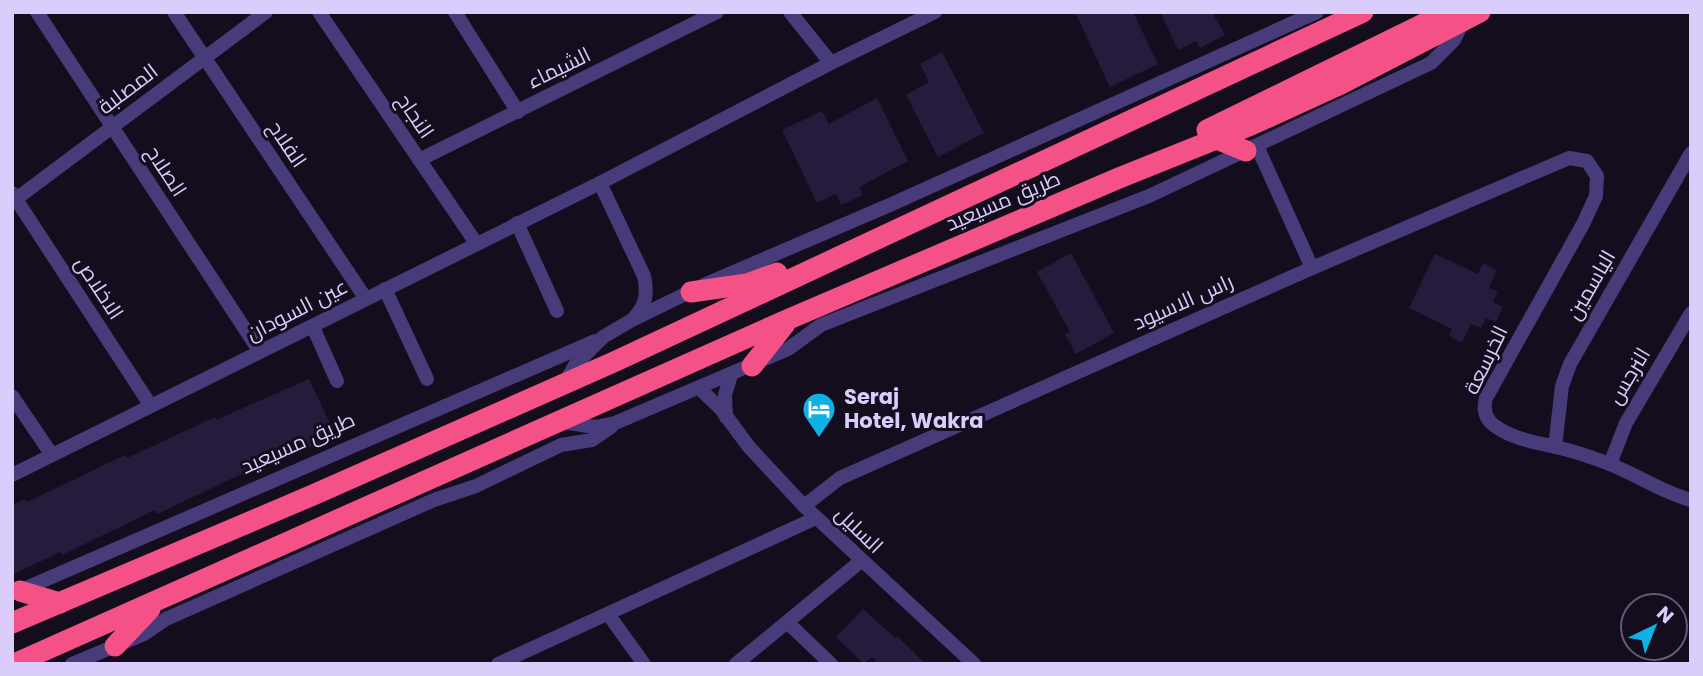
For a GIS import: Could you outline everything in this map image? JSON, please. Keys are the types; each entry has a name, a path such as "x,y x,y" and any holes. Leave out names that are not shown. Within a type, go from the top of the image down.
{"highway":[{"name":"طريق مسيعيد","path":"12,623 313,495 565,383 1363,12"},
{"path":"1119,178 1244,111 1464,15"},
{"name":"طريق مسيعيد","path":"14,664 789,319 1341,84 1464,15"},
{"path":"1217,139 1252,149"},
{"path":"684,296 747,284 885,236"},
{"path":"752,366 789,319"},
{"path":"15,593 60,603"},
{"path":"115,646 160,598"}],"street":[{"name":"الصلاح","path":"37,12 260,352"},
{"name":"الفلاح","path":"174,12 366,299"},
{"name":"المصلبة","path":"14,196 112,127 265,12"},
{"name":"النجاح","path":"319,12 476,243"},
{"path":"455,12 518,111"},
{"name":"الشيماء","path":"419,160 717,12"},
{"path":"790,12 831,62"},
{"name":"طريق مسيعيد","path":"15,593 603,337 684,296 1317,12"},
{"name":"عين السودان","path":"12,475 600,183 929,13"},
{"path":"72,664 87,661 144,634 166,619 434,500 476,486 561,445 592,440 615,424 788,349 821,325 1149,196 1252,149 1431,63 1454,40 1464,15"},
{"path":"1252,149 1312,268"},
{"name":"الياسمين","path":"1555,447 1562,386 1570,365 1691,153"},
{"name":"راس الاسيود","path":"804,506 840,478 1312,268 1569,158 1587,161"},
{"name":"الخرسعة","path":"1587,161 1597,176 1596,196 1583,225 1486,398 1486,416 1497,428 1520,439 1610,464 1654,487 1691,500"},
{"path":"600,183 644,276 647,288 640,311 632,320"},
{"name":"الاخلاص","path":"14,196 151,406"},
{"path":"517,223 557,311"},
{"path":"644,276 653,286 684,296"},
{"path":"385,289 427,379"},
{"name":"النرجس","path":"1610,464 1626,423 1691,313"},
{"path":"313,327 337,381"},
{"name":"طريق مسيعيد","path":"565,383 575,365 603,337"},
{"path":"726,416 725,395 731,375"},
{"name":"السليل","path":"700,389 804,506 974,664"},
{"path":"12,396 52,455"},
{"path":"561,422 595,427 615,424"},
{"path":"498,664 816,518"},
{"path":"736,664 861,561"},
{"path":"608,614 644,664"},
{"path":"787,622 831,664"}],"building":[{"path":"1075,12 1133,12 1158,64 1110,87"},
{"path":"1160,12 1212,12 1225,35 1200,48 1196,41 1178,50"},
{"path":"942,52 984,133 938,157 906,95 929,82 920,64"},
{"path":"877,98 908,161 859,187 863,195 841,205 836,194 817,203 782,130 822,111 829,124"},
{"path":"1071,253 1114,333 1076,354 1065,334 1070,332 1037,272"},
{"path":"1435,254 1478,274 1483,263 1497,270 1489,288 1498,292 1493,302 1503,307 1496,322 1486,318 1481,328 1471,324 1462,343 1449,336 1452,329 1409,308"},
{"path":"309,379 336,436 247,475 246,472 157,514 155,510 62,555 60,552 12,575 12,505 25,499 27,502 125,455 127,458 215,417 216,420"},
{"path":"863,609 926,664 879,664 872,657 864,664 836,637"}],"place":[{"name":"Seraj Hotel, Wakra","path":"819,439"}]}
